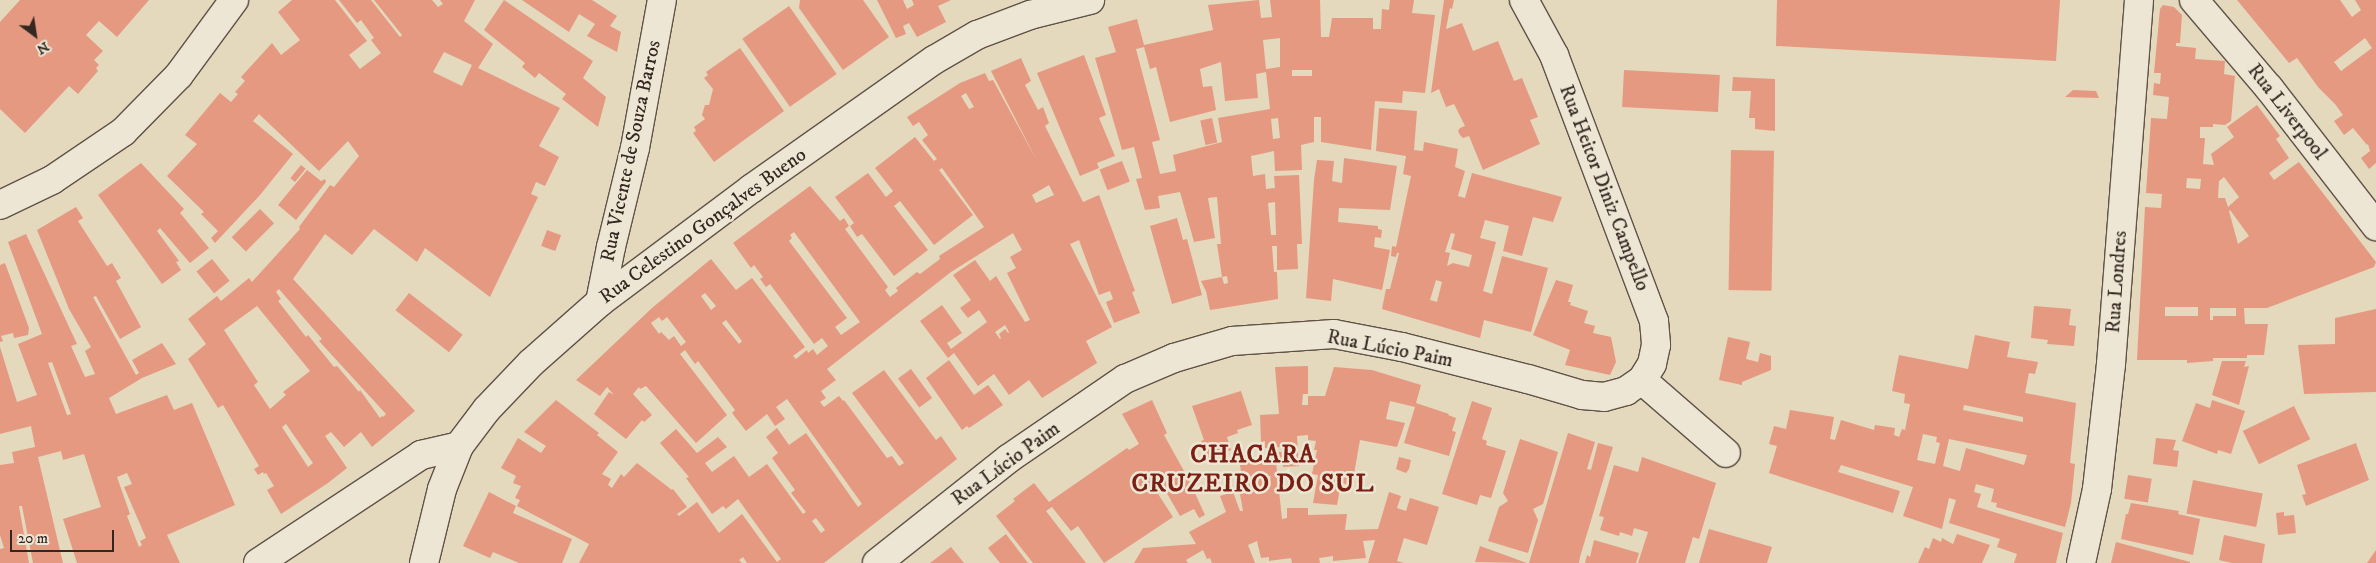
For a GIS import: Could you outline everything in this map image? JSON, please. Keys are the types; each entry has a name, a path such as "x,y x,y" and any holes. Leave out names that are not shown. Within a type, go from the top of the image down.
{"street":[{"name":"Rua Vicente de Souza Barros","path":"600,302 635,148 662,0"},
{"name":"Rua Celestino Gonçalves Bueno","path":"424,563 442,489 459,446 487,409 531,363 600,302 751,189 934,60 976,35 1030,15 1090,0"},
{"name":"Rua Heitor Diniz Campello","path":"1524,0 1554,54 1654,321 1656,345 1652,364 1642,380"},
{"name":"Rua Londres","path":"2081,563 2097,489 2111,364 2139,0"},
{"name":"Rua Liverpool","path":"2194,0 2269,88 2376,226"},
{"path":"0,206 52,180 123,132 179,75 231,1"},
{"name":"Rua Lúcio Paim","path":"876,563 1008,459 1125,379 1174,358 1232,341 1334,334 1412,350 1528,379 1582,395 1604,397 1626,391 1642,380"},
{"path":"1642,380 1726,453"},
{"path":"258,563 421,455 459,446"}],"building":[{"path":"20,0 149,0 117,37 99,21 86,35 103,51 94,60 99,65 96,68 98,71 78,94 69,86 25,133 0,109 0,22"},
{"path":"292,0 335,0 367,41 349,55 360,69 381,53 371,40 374,38 361,20 357,23 339,0 371,0 400,37 402,35 374,0 432,0 438,7 443,4 440,0 475,0 464,21 493,44 478,68 560,108 539,146 559,157 545,186 536,182 531,194 538,197 490,297 425,248 417,262 374,229 352,255 325,234 293,279 415,411 372,447 361,432 344,447 331,432 325,436 347,468 281,514 267,490 274,486 266,473 264,474 263,472 258,475 254,469 259,466 223,405 218,408 188,359 206,344 188,319 217,296 221,301 249,278 252,282 300,229 299,227 330,185 334,187 359,156 348,141 319,171 259,114 253,121 293,154 260,195 215,243 211,238 218,231 201,214 204,212 167,176 197,144 185,135 220,93 231,102 238,94 235,92 245,81 241,77 272,43 281,55 300,40 278,12","holes":["444,52 472,65 462,86 433,72","279,289 322,339 319,341 386,414 383,417 380,418 360,390 359,392 337,366 334,367 308,335 306,337 278,301 281,299 276,292","257,306 310,371 283,392 286,395 270,409 254,385 258,382 224,330","286,424 313,463 308,467 282,427"]},
{"path":"504,0 593,61 583,78 606,97 598,127 562,99 566,94 539,73 535,78 522,67 525,63 484,30"},
{"path":"522,0 592,0 617,16 610,26 621,32 617,52 587,36 595,24 579,14 569,32"},
{"path":"800,0 863,0 889,37 843,70 799,8"},
{"path":"877,0 903,0 907,9 914,5 912,0 951,0 938,6 946,22 917,37 909,23 903,26 906,34 896,38"},
{"path":"1259,0 1261,18 1272,17 1270,0 1320,0 1321,37 1329,37 1332,18 1373,18 1373,29 1381,29 1382,9 1389,10 1390,0 1414,0 1412,13 1435,15 1425,93 1403,91 1402,103 1375,101 1371,150 1321,142 1321,117 1314,117 1314,142 1301,145 1302,170 1275,171 1274,151 1251,156 1253,176 1265,174 1266,189 1275,188 1274,176 1299,175 1302,244 1297,244 1298,269 1277,270 1277,246 1272,246 1274,272 1277,272 1278,299 1210,310 1206,291 1201,281 1222,277 1217,244 1221,244 1217,197 1208,198 1215,238 1194,242 1180,192 1158,196 1160,208 1145,210 1136,179 1142,178 1134,147 1122,150 1095,58 1116,52 1108,27 1137,19 1144,45 1213,30 1208,5","holes":["1280,38 1280,67 1266,69 1263,40","1144,47 1150,69 1156,67 1170,122 1216,110 1212,86 1203,87 1200,69 1221,62 1225,101 1258,98 1256,74 1266,72 1270,109 1218,118 1222,142 1173,155 1176,171 1160,174 1152,142 1160,140 1136,49","1292,70 1312,70 1312,76 1292,76","1278,118 1280,138 1273,139 1271,119","1275,202 1276,235 1271,235 1268,203","1227,276 1228,283 1224,284 1222,277"]},
{"path":"1444,0 1454,0 1452,9 1450,8 1446,29 1462,23 1473,51 1498,41 1514,81 1522,78 1538,117 1530,120 1540,144 1483,170 1469,136 1463,138 1458,131 1465,126 1454,104 1446,107 1439,89 1431,93"},
{"path":"1777,0 2060,0 2056,61 1776,46"},
{"path":"2237,0 2340,0 2352,17 2361,10 2355,0 2376,0 2376,163 2369,169 2361,158 2370,151 2368,144 2353,128 2344,135 2334,121 2343,115 2335,104 2318,87 2297,58 2289,63","holes":["2365,38 2372,48 2341,71 2334,62"]},
{"path":"2163,5 2174,7 2182,15 2180,43 2176,43 2176,46 2196,48 2195,59 2225,61 2224,74 2235,76 2231,121 2225,125 2213,124 2213,127 2200,127 2200,138 2205,138 2203,164 2214,165 2211,154 2234,137 2227,127 2257,105 2280,136 2276,139 2289,158 2269,173 2274,180 2299,162 2376,262 2374,267 2267,308 2244,308 2245,324 2268,324 2264,355 2247,355 2247,358 2213,358 2213,361 2187,363 2187,360 2137,360 2145,207 2161,208 2162,194 2146,193 2151,118 2167,119 2169,97 2153,95 2154,83 2160,84 2161,73 2154,73 2160,9","holes":["2224,177 2239,197 2228,207 2225,198 2218,198 2219,181","2187,178 2201,179 2200,189 2186,188","2229,211 2249,236 2238,244","2165,307 2198,307 2198,316 2165,316","2210,308 2236,308 2236,316 2213,316 2213,320 2210,320"]},
{"path":"789,6 837,74 790,107 742,39"},
{"path":"740,48 784,111 714,162 693,133 696,131 694,127 705,119 702,115 705,105 709,105 713,89 704,78 708,75 706,72"},
{"path":"1084,55 1106,115 1099,118 1115,156 1097,163 1099,168 1080,176 1037,73"},
{"path":"1021,58 1031,81 1025,85 1038,110 1043,107 1049,123 1045,126 1083,202 1099,195 1135,291 1132,292 1140,313 1114,323 1106,302 1113,299 1110,291 1099,295 1079,240 1070,244 1112,327 1086,341 1097,363 1042,398 1029,380 1009,395 994,374 978,386 954,353 948,358 920,321 942,305 962,333 947,343 951,349 987,322 979,310 968,318 960,308 971,300 953,275 975,260 990,281 996,276 1025,322 1030,320 1007,273 1016,268 1010,257 1022,250 1013,233 951,272 827,369 836,380 821,391 826,398 820,402 824,407 839,396 844,400 887,458 892,456 899,466 904,463 852,393 884,370 936,440 941,436 957,459 824,563 747,563 743,557 739,560 742,563 579,563 589,544 517,506 520,500 515,498 521,486 513,483 516,476 501,468 518,438 541,453 546,446 524,432 556,400 599,433 597,435 618,452 602,474 611,479 608,485 612,488 621,474 624,477 637,463 673,489 687,507 677,514 679,516 697,502 719,533 742,514 777,562 781,559 738,499 726,509 723,506 712,514 686,478 689,477 660,443 676,429 697,453 718,437 727,447 705,463 712,472 734,456 749,477 767,464 803,514 806,512 791,493 795,490 772,458 778,453 766,437 777,428 789,445 806,433 858,507 862,504 787,399 776,407 785,419 775,426 767,414 746,431 732,413 735,410 698,361 695,364 685,350 680,354 727,415 696,443 646,386 640,389 639,387 633,394 652,415 644,422 642,420 626,439 594,414 609,392 614,395 607,387 600,396 576,380 652,308 711,259 736,290 752,278 805,347 793,356 796,359 807,350 808,353 813,349 817,355 828,346 822,338 814,344 770,284 766,287 760,279 763,277 754,265 751,268 733,243 810,186 840,221 844,218 849,226 845,229 888,287 885,290 890,297 898,291 896,288 917,272 920,274 940,259 939,256 984,227 942,168 939,170 973,215 934,245 900,201 894,206 928,250 894,276 862,234 857,237 850,226 854,223 835,197 868,173 886,197 893,191 875,168 915,137 934,161 937,159 922,140 928,135 919,122 913,126 907,117 960,83 985,73 989,81 993,80 1037,161 991,71","holes":["966,93 974,107 969,109 961,96","1049,185 1054,195 1036,203 1032,195","794,232 860,322 841,335 835,327 847,318 789,241 792,238 790,235","705,293 716,306 711,310 701,296","659,317 662,321 667,317 686,342 681,346 674,336 669,340 661,332 659,334 651,323","726,320 742,341 739,344 722,323","1005,325 1009,332 1005,329 999,334 1000,339 995,332","816,518 825,530 821,533 812,521"]},
{"path":"1624,70 1720,75 1718,112 1622,107"},
{"path":"1733,77 1775,79 1775,131 1755,129 1755,118 1749,118 1751,91 1732,91"},
{"path":"2073,90 2096,91 2099,98 2065,97"},
{"path":"1379,108 1417,111 1414,150 1423,151 1424,142 1458,149 1455,167 1465,171 1458,196 1465,198 1472,173 1562,197 1553,222 1533,217 1522,256 1503,251 1509,226 1485,220 1480,238 1496,242 1483,291 1492,294 1502,256 1548,268 1531,332 1484,320 1480,338 1382,309 1386,289 1390,289 1399,253 1397,253 1396,257 1391,256 1392,246 1396,247 1411,176 1403,174 1406,156 1376,151","holes":["1451,233 1455,234 1451,249 1472,255 1469,267 1453,263 1447,266 1450,253 1445,252","1436,280 1442,282 1437,302 1430,300"]},
{"path":"1212,118 1217,142 1205,145 1200,120"},
{"path":"1731,150 1774,151 1772,291 1729,290"},
{"path":"1344,158 1397,166 1390,210 1339,208 1338,222 1378,226 1378,229 1382,230 1381,238 1375,237 1374,247 1390,250 1382,290 1333,279 1331,301 1306,298 1317,160 1334,161 1332,181 1342,183"},
{"path":"1122,161 1130,182 1107,190 1100,170"},
{"path":"141,163 184,209 180,213 209,248 190,263 160,228 157,231 179,261 176,262 181,270 162,284 98,195"},
{"path":"301,165 306,169 295,182 290,178"},
{"path":"307,170 321,181 325,179 326,182 296,220 278,205"},
{"path":"76,207 83,218 78,221 107,266 112,263 121,278 116,281 141,327 120,339 96,296 93,297 136,375 139,373 132,360 162,343 176,364 142,378 109,398 116,414 167,395 174,410 192,403 235,505 167,535 180,563 77,563 63,519 101,507 84,454 63,460 61,451 38,457 63,563 33,563 22,506 19,506 29,563 0,563 0,549 4,548 0,535 0,465 14,463 12,452 35,447 31,426 0,434 0,347 17,402 37,395 18,344 42,334 8,242 26,234 77,344 71,346 85,377 95,374 85,351 91,347 69,309 37,230","holes":["52,362 71,414 67,415 48,363","127,473 132,484 124,487 146,538 140,541 142,545 139,547 127,516 130,514 117,477"]},
{"path":"260,209 274,223 246,251 232,237"},
{"path":"1177,218 1183,240 1187,239 1202,295 1172,304 1150,226"},
{"path":"547,230 561,235 555,251 541,246"},
{"path":"212,259 230,281 214,293 196,272"},
{"path":"5,263 29,328 28,335 14,338 13,333 1,336 3,341 0,342 0,265"},
{"path":"1556,280 1573,285 1568,302 1571,302 1570,305 1588,311 1584,323 1595,326 1593,333 1611,337 1616,362 1610,375 1565,365 1570,350 1533,335"},
{"path":"409,293 463,335 449,352 395,310"},
{"path":"2034,306 2071,309 2069,325 2076,326 2074,346 2047,344 2048,340 2031,338"},
{"path":"2376,309 2376,392 2304,394 2298,345 2335,344 2335,318"},
{"path":"1975,335 2010,342 2007,357 2038,362 2035,374 2029,373 2025,393 2076,403 2070,463 2075,464 2071,503 2065,527 1996,507 1997,503 1991,502 1994,489 1976,484 1974,492 1981,494 1977,507 2063,533 2056,563 2014,563 2017,554 1997,547 2000,539 1949,523 1956,500 1949,498 1942,529 1903,516 1913,487 1841,465 1838,472 1900,491 1893,513 1769,473 1777,446 1769,444 1774,426 1786,429 1790,410 1834,417 1830,439 1835,440 1841,420 1874,430 1875,425 1895,428 1894,435 1899,437 1902,429 1905,430 1910,404 1904,403 1905,394 1892,391 1899,355 1968,369","holes":["1964,405 2023,417 2023,422 1963,410","1923,434 1937,437 1936,442 1940,443 1935,464 1917,460","1949,439 2027,455 2024,465 1966,448 1960,471 1943,466"]},
{"path":"1728,337 1750,342 1746,359 1758,362 1760,353 1771,356 1771,370 1742,382 1742,385 1719,380"},
{"path":"949,360 974,395 988,385 1003,405 969,428 967,426 962,430 926,378"},
{"path":"2222,361 2246,361 2244,367 2249,366 2239,405 2212,395"},
{"path":"1308,366 1308,394 1303,394 1302,405 1308,405 1308,396 1325,396 1334,367 1372,370 1421,385 1416,403 1456,418 1452,431 1456,432 1449,456 1404,443 1415,407 1390,401 1386,419 1405,423 1397,447 1360,440 1352,485 1341,483 1337,505 1313,503 1318,475 1312,474 1317,450 1314,450 1316,441 1308,440 1308,435 1297,436 1299,466 1283,467 1283,462 1276,462 1282,519 1287,518 1287,508 1308,508 1308,515 1347,514 1345,530 1378,529 1389,492 1401,496 1397,508 1406,511 1410,498 1439,507 1427,545 1404,538 1397,561 1404,563 1368,563 1375,540 1363,541 1366,558 1333,561 1333,556 1319,558 1320,563 1292,563 1291,558 1269,561 1269,557 1261,558 1257,541 1248,545 1255,563 1212,563 1210,558 1207,559 1203,550 1186,560 1188,563 1134,563 1143,548 1196,544 1189,532 1226,512 1220,496 1233,492 1240,511 1243,511 1240,494 1245,493 1239,460 1274,457 1274,452 1282,452 1282,447 1265,448 1265,441 1261,442 1260,415 1279,414 1275,367"},
{"path":"911,369 932,398 919,408 898,378"},
{"path":"1241,391 1252,425 1237,430 1238,433 1227,437 1231,450 1207,459 1201,441 1204,440 1192,406"},
{"path":"1152,400 1167,433 1164,435 1189,480 1205,515 1199,518 1194,509 1180,516 1157,476 1149,480 1173,517 1104,563 1078,526 1071,531 1052,507 1046,511 1086,563 1033,563 996,516 1015,501 1013,499 1034,483 1049,502 1127,448 1129,450 1139,444 1122,414"},
{"path":"2212,400 2245,411 2231,454 2218,450 2217,454 2182,441 2196,403 2210,408"},
{"path":"1472,401 1492,408 1482,439 1487,441 1486,445 1506,451 1491,498 1480,495 1477,505 1442,494"},
{"path":"2294,406 2310,439 2259,464 2243,431"},
{"path":"1568,433 1595,442 1587,469 1591,470 1598,443 1613,447 1579,563 1529,563"},
{"path":"2156,438 2176,440 2173,450 2179,451 2177,467 2153,464"},
{"path":"1520,439 1558,452 1543,504 1533,509 1538,520 1528,553 1488,541 1499,507 1508,501 1503,493"},
{"path":"2356,443 2369,480 2306,506 2302,495 2306,494 2297,465"},
{"path":"1399,457 1411,460 1406,473 1396,469"},
{"path":"1642,457 1716,483 1699,539 1693,537 1685,563 1638,563 1648,532 1634,528 1632,536 1620,532 1619,536 1600,530 1604,517 1599,516 1614,465 1638,472"},
{"path":"2128,475 2152,479 2148,502 2124,499"},
{"path":"2193,480 2263,494 2256,527 2187,513"},
{"path":"489,492 516,506 513,513 572,539 562,563 519,563 493,552 490,558 463,546"},
{"path":"2131,503 2179,511 2178,514 2200,519 2193,555 2121,539 2126,514 2128,514"},
{"path":"2284,512 2284,516 2294,515 2296,533 2278,535 2276,513"},
{"path":"1709,529 1772,547 1767,563 1699,563"},
{"path":"1006,534 1028,563 1000,563 988,548"},
{"path":"1957,534 1990,545 1982,563 1918,563 1925,547 1929,549 1933,538 1941,542 1942,538 1953,544"},
{"path":"2224,535 2265,544 2262,563 2232,563 2219,560"},
{"path":"1594,540 1639,553 1636,563 1585,563 1587,555 1590,557"},
{"path":"2116,542 2190,562 2190,563 2111,563"},
{"path":"1480,546 1505,555 1527,563 1475,562"},
{"path":"951,547 964,563 930,563"},
{"path":"2376,550 2376,563 2367,563"}],"district":[{"name":"CHACARA CRUZEIRO DO SUL","path":"1253,470"}]}
